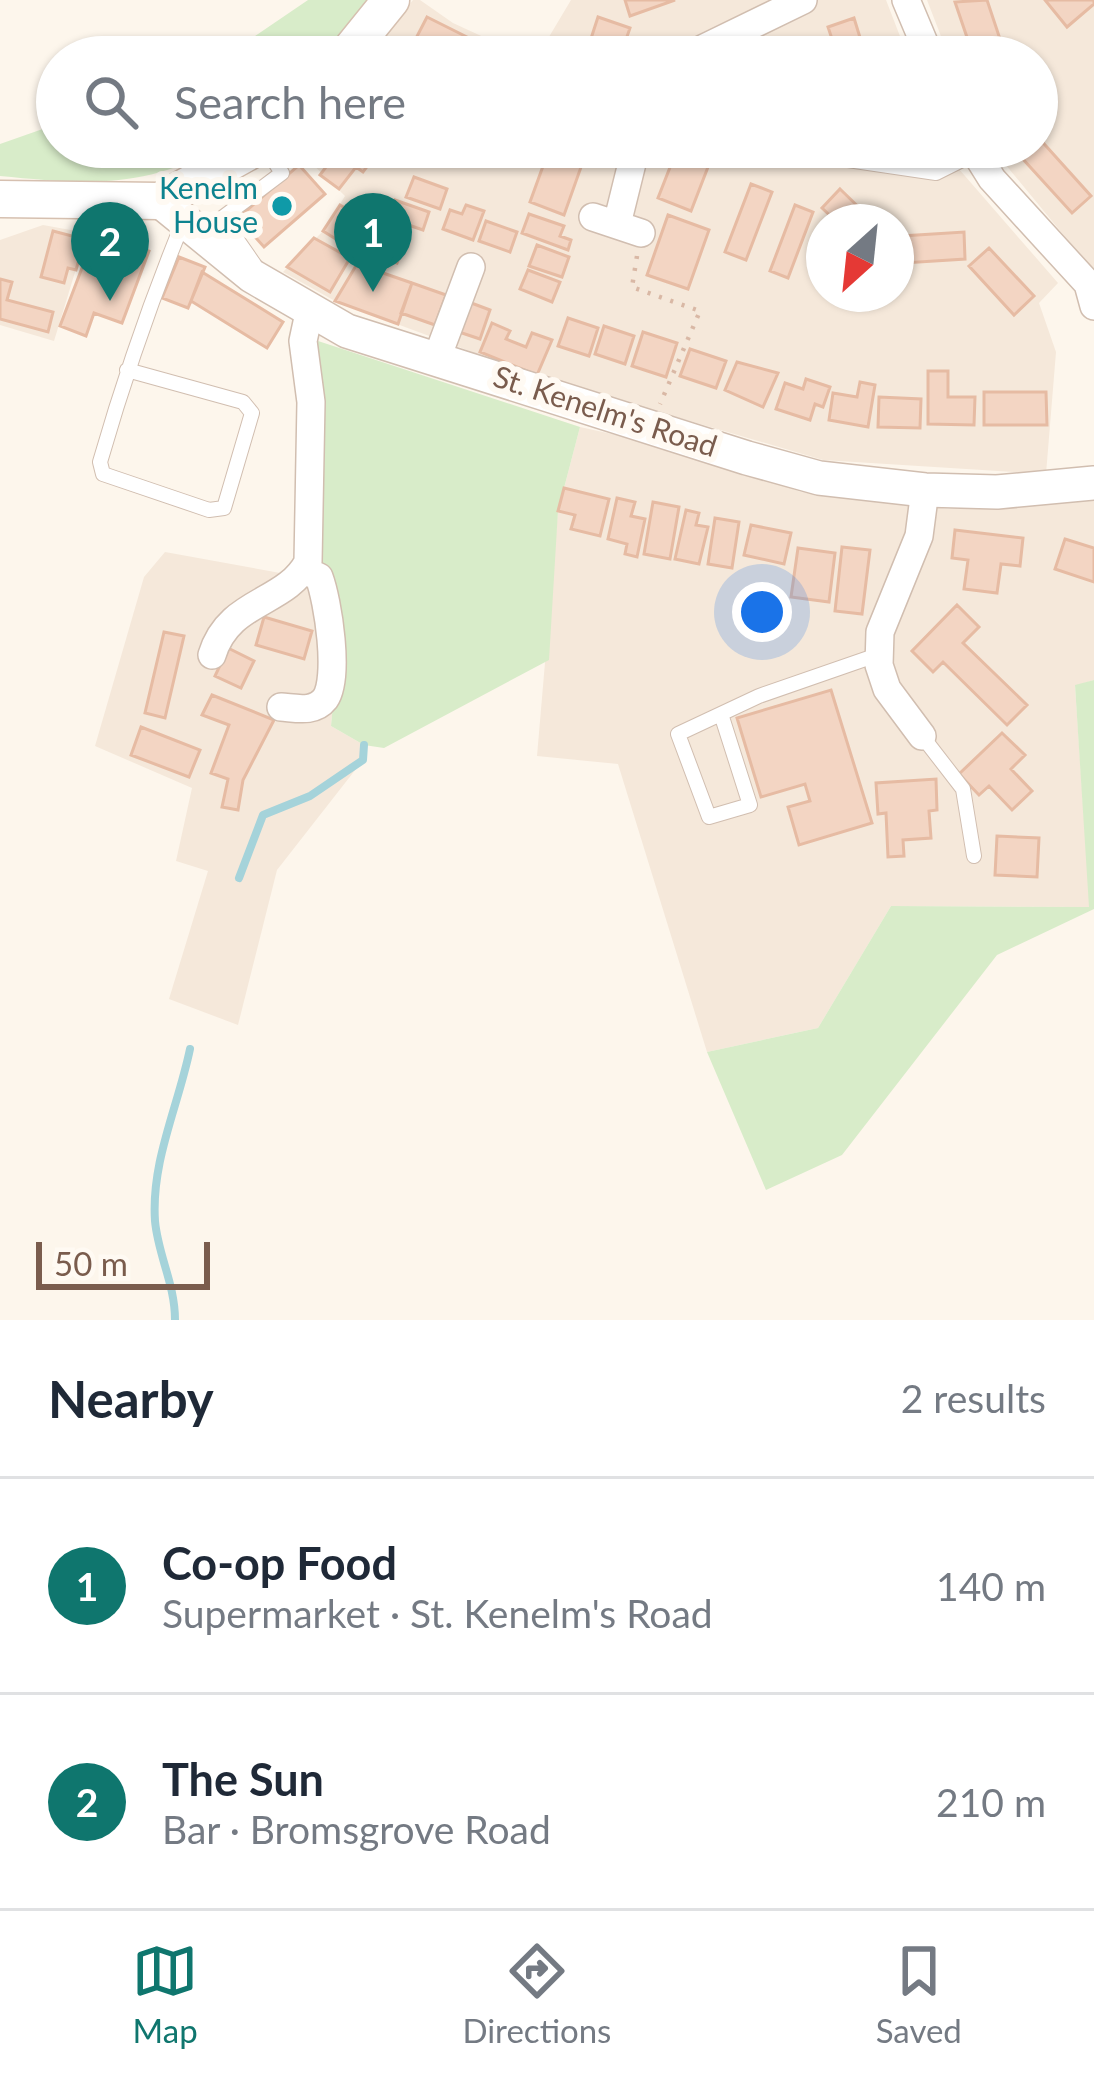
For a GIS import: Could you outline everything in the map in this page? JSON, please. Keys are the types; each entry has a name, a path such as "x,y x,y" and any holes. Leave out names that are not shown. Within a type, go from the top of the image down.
{"main road":[{"path":"362,36 391,0"},
{"path":"0,199 172,210 231,168"}],"street":[{"path":"729,36 803,0"},
{"path":"906,0 921,36"},
{"path":"617,224 631,168"},
{"path":"985,168 1092,289"},
{"name":"St. Kenelm's Road","path":"172,210 252,276 347,331 819,478 925,490 997,492 1094,483"},
{"path":"437,358 471,267"},
{"path":"304,570 311,402 303,340 309,313"},
{"path":"922,736 887,689 880,632 919,536 925,490"},
{"path":"212,655 220,629 304,570"},
{"path":"280,707 308,710 324,700 331,680 326,594 320,577 304,570"}],"lane":[{"path":"252,276 254,260 222,218 282,173 278,168"},
{"path":"902,168 936,173 944,168"},
{"path":"127,370 243,402 252,412 224,508 209,510 103,474 100,462 172,210"},
{"path":"721,714 749,805 709,817 678,734 721,714 880,654"},
{"path":"922,736 963,789 974,856"}],"path":[{"path":"617,224 632,287 700,311 651,426"}],"shaded area":[{"path":"413,0 420,0 481,36 384,36"},
{"path":"571,0 886,0 900,36 550,36"},
{"path":"927,0 1094,0 1094,272 1008,168 1058,168 1058,36 941,36"},
{"path":"316,168 958,168 1058,283 1039,303 1056,352 1046,474 823,460 537,376 335,301 283,272 323,231 345,196"},
{"path":"43,225 87,233 54,341 0,325 0,240"},
{"path":"580,427 671,447 801,492 948,509 1094,497 1094,680 1075,686 1090,907 891,906 818,1028 707,1052 618,764 537,756 558,511"},
{"path":"165,552 330,582 336,672 331,726 364,745 363,760 277,870 238,1025 169,999 208,871 176,861 192,788 95,746 144,577"}],"green space":[{"path":"308,0 371,0 339,36 255,36"},
{"path":"36,131 36,168 173,168 112,181 0,176 0,144"},
{"path":"315,340 580,427 558,511 549,660 384,748 364,745 331,726 336,672 311,579"},
{"path":"1094,680 1094,909 997,955 842,1155 766,1190 707,1052 818,1028 891,906 1089,907 1075,685"}],"building":[{"path":"625,0 675,0 630,16"},
{"path":"987,0 999,36 967,36 955,2"},
{"path":"1045,0 1094,0 1094,4 1067,27"},
{"path":"427,17 465,36 417,36"},
{"path":"598,17 630,28 627,36 592,36"},
{"path":"854,18 860,36 831,36 828,27"},
{"path":"1058,159 1091,196 1072,213 1031,168 1058,168"},
{"name":"Kenelm House","path":"296,168 302,168 325,194 264,247 238,218"},
{"path":"325,168 355,168 339,189 320,175"},
{"path":"542,168 581,168 564,215 530,202"},
{"path":"670,168 708,168 691,211 658,198"},
{"path":"414,177 447,189 440,209 406,197"},
{"path":"751,184 772,192 746,260 725,252"},
{"path":"840,189 855,204 826,204"},
{"path":"395,200 429,212 423,230 388,218"},
{"path":"340,205 356,214 339,241 323,231"},
{"path":"466,205 484,211 473,240 443,229 450,210 462,214"},
{"path":"795,205 806,209 806,230 788,278 770,271"},
{"path":"529,214 564,226 560,236 571,240 568,250 522,233"},
{"path":"668,215 709,230 688,289 647,275"},
{"path":"486,221 517,232 510,252 479,241"},
{"path":"385,223 409,232 397,263 373,254"},
{"path":"53,231 76,237 74,247 82,249 76,270 68,268 64,283 41,277"},
{"path":"96,231 149,251 122,323 94,313 86,336 60,326"},
{"path":"964,232 965,259 914,262 914,235"},
{"path":"314,238 350,258 330,292 287,267"},
{"path":"537,245 569,257 562,277 529,266"},
{"path":"989,248 1034,296 1014,315 969,266"},
{"path":"179,257 205,267 188,308 162,298"},
{"path":"357,264 412,283 398,324 335,301"},
{"path":"528,270 560,282 552,302 520,289"},
{"path":"202,272 283,322 267,348 191,301"},
{"path":"0,279 12,282 7,300 53,312 48,332 0,319"},
{"path":"412,283 446,295 435,325 401,313"},
{"path":"466,301 490,310 480,339 456,331"},
{"path":"568,318 598,328 589,356 558,346"},
{"path":"492,323 510,331 506,339 526,347 532,333 552,340 537,375 480,352"},
{"path":"604,326 634,336 625,364 595,354"},
{"path":"643,332 677,343 666,377 632,366"},
{"path":"690,349 726,361 716,388 680,376"},
{"path":"737,362 778,373 763,407 725,390"},
{"path":"928,371 948,371 948,397 975,397 974,425 928,424"},
{"path":"806,379 830,387 823,407 815,404 810,420 776,409 785,383 803,389"},
{"path":"860,382 875,385 868,427 829,420 833,393 857,397"},
{"path":"984,392 1046,392 1047,425 984,425"},
{"path":"879,397 921,399 920,428 878,427"},
{"path":"564,488 609,499 600,536 571,529 575,515 558,511"},
{"path":"617,498 635,502 631,516 645,519 637,557 625,554 627,544 608,539"},
{"path":"653,502 679,507 670,559 644,554"},
{"path":"686,510 699,513 696,525 708,527 699,564 675,559"},
{"path":"715,518 739,522 732,568 708,564"},
{"path":"751,525 791,533 784,564 744,555"},
{"path":"955,530 1023,538 1020,566 1001,564 997,593 964,589 968,560 952,558"},
{"path":"1065,539 1094,548 1094,582 1055,569"},
{"path":"842,547 870,550 862,614 835,611"},
{"path":"798,548 835,553 829,602 791,597"},
{"path":"957,605 979,627 963,643 1027,705 1007,725 943,662 933,672 912,651"},
{"path":"264,617 312,631 304,659 256,645"},
{"path":"164,632 184,636 165,718 145,713"},
{"path":"228,648 254,661 241,688 215,676"},
{"path":"831,690 872,823 799,845 788,807 810,801 805,784 761,797 737,718"},
{"path":"212,695 274,720 243,780 238,810 222,807 228,779 211,773 229,725 202,715"},
{"path":"141,727 200,750 189,777 131,755"},
{"path":"1002,733 1025,755 1011,769 1032,791 1012,810 989,786 979,795 959,774"},
{"path":"936,779 937,810 929,811 931,838 903,840 904,856 888,857 886,813 878,814 876,783"},
{"path":"997,836 1039,838 1037,877 995,875"}],"waterway":[{"path":"239,878 263,815 310,796 363,760 364,745"},
{"path":"175,1320 157,1234 155,1199 161,1156 190,1049"}],"place":[{"name":"Kenelm House","path":"282,206"},
{"name":"Co-op Food","path":"373,292"},
{"name":"The Sun","path":"110,301"}]}
